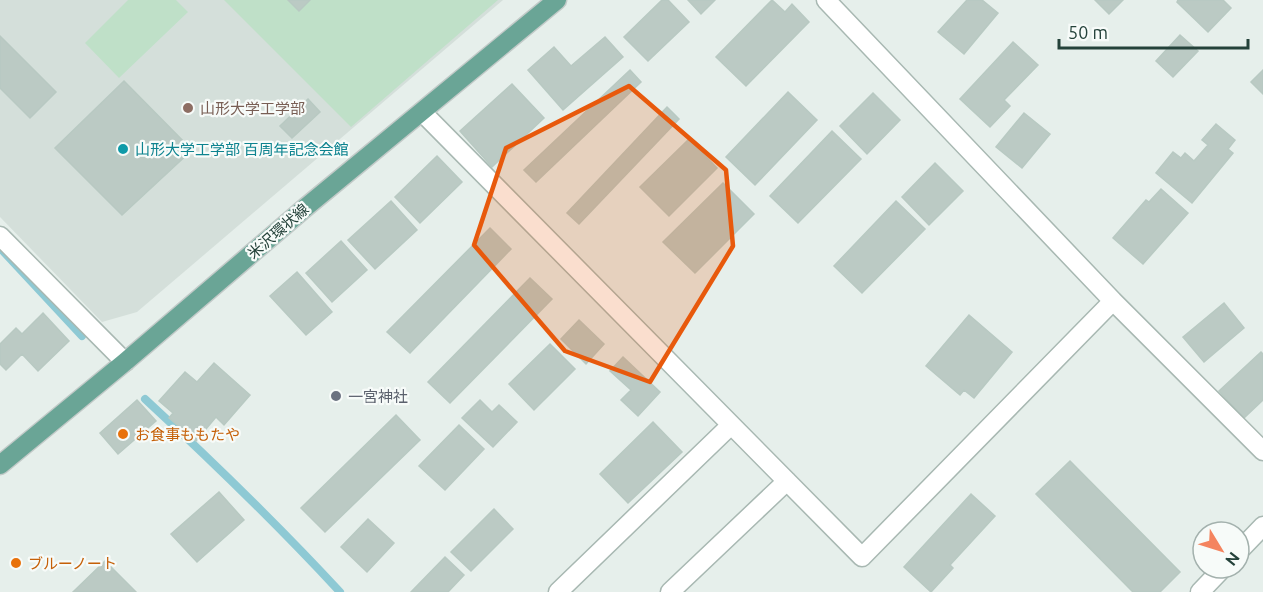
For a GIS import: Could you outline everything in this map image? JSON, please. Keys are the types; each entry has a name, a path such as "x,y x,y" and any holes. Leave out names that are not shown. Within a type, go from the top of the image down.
{"main road":[{"name":"米沢環状線","path":"0,465 125,362 306,207 557,0"}],"street":[{"path":"826,0 1113,301 1263,451"},
{"path":"422,112 862,557 1113,301"},
{"path":"0,236 125,362"},
{"path":"558,592 732,425"},
{"path":"670,592 786,481"},
{"path":"1251,538 1263,526"},
{"path":"1200,592 1212,580"}],"highlighted area":[{"path":"629,86 726,170 733,246 650,382 565,351 474,245 506,148"}],"shaded area":[{"name":"山形大学工学部","path":"0,0 503,0 137,312 102,322 0,217"}],"green space":[{"path":"128,0 176,0 188,12 119,78 85,43"},
{"path":"224,0 498,0 351,127"}],"building":[{"path":"288,0 310,0 299,11"},
{"path":"662,0 668,0 689,22 648,61 624,37"},
{"path":"688,0 715,0 701,14"},
{"path":"772,0 785,12 792,4 809,22 746,86 716,57"},
{"path":"967,0 982,0 998,13 964,54 938,32"},
{"path":"1095,0 1123,0 1109,14"},
{"path":"1178,0 1223,0 1231,8 1208,32 1177,2"},
{"path":"1180,35 1198,51 1173,77 1156,61"},
{"path":"0,36 56,92 30,118 0,88"},
{"path":"605,37 623,57 563,110 528,70 554,47 571,66"},
{"path":"1013,42 1038,65 1004,100 1010,106 990,127 960,99"},
{"path":"630,70 641,82 536,182 524,170"},
{"path":"1263,70 1263,94 1251,82"},
{"name":"山形大学工学部 百周年記念会館","path":"124,81 192,150 122,215 55,148"},
{"path":"512,84 544,118 492,167 460,131"},
{"path":"788,92 817,120 755,185 726,157"},
{"path":"873,93 900,120 867,154 840,126"},
{"path":"308,99 320,112 292,138 280,126"},
{"path":"667,107 679,119 579,224 567,213"},
{"path":"1024,113 1050,134 1022,168 996,147"},
{"path":"1216,124 1235,140 1228,149 1233,153 1192,203 1156,173 1173,152 1181,158 1185,153 1194,161 1208,145 1202,140"},
{"path":"832,131 861,159 798,223 770,196"},
{"path":"689,139 717,168 669,216 640,187"},
{"path":"437,156 462,182 420,223 395,197"},
{"path":"935,163 963,191 929,225 902,197"},
{"path":"723,183 754,214 695,273 663,242"},
{"path":"1161,189 1188,213 1143,264 1113,238 1146,200 1149,202"},
{"path":"391,201 417,230 375,269 348,240"},
{"path":"896,201 925,229 862,293 834,266"},
{"path":"490,228 511,249 410,353 387,332"},
{"path":"341,241 367,270 332,302 306,273"},
{"path":"297,272 332,312 306,335 270,296"},
{"path":"530,278 552,299 450,403 428,382"},
{"path":"1224,303 1244,328 1204,362 1183,337"},
{"path":"43,313 69,341 38,371 22,354 6,370 0,364 0,344 16,328 22,334"},
{"path":"969,315 1012,352 974,398 964,390 960,395 926,366"},
{"path":"579,320 604,344 586,364 561,339"},
{"path":"550,344 575,369 534,410 509,384"},
{"path":"1261,352 1263,354 1263,400 1244,418 1219,391"},
{"path":"623,357 660,392 638,416 621,400 631,390 610,371"},
{"path":"214,363 250,395 224,425 216,417 196,441 169,418 173,413 159,401 185,372 197,382"},
{"path":"137,400 156,421 118,454 100,433"},
{"path":"480,400 492,412 499,405 517,422 493,447 462,418"},
{"path":"396,415 420,440 325,532 301,508"},
{"path":"653,422 682,452 628,503 600,474"},
{"path":"459,425 484,449 445,490 419,466"},
{"path":"1070,461 1180,572 1160,592 1133,592 1036,494"},
{"path":"219,492 244,520 197,562 171,534"},
{"path":"971,494 995,516 950,565 953,568 931,592 904,567"},
{"path":"494,509 513,529 471,571 451,552"},
{"path":"368,519 394,543 367,572 341,547"},
{"path":"445,557 464,575 448,592 411,592"},
{"path":"105,561 136,592 73,592"}],"waterway":[{"path":"1,249 82,336"},
{"path":"145,399 293,542 340,592"}],"place":[{"name":"山形大学工学部","path":"188,108"},
{"name":"山形大学工学部 百周年記念会館","path":"123,149"},
{"name":"一宮神社","path":"336,396"},
{"name":"お食事ももたや","path":"123,434"},
{"name":"ブルーノート","path":"16,563"}]}
